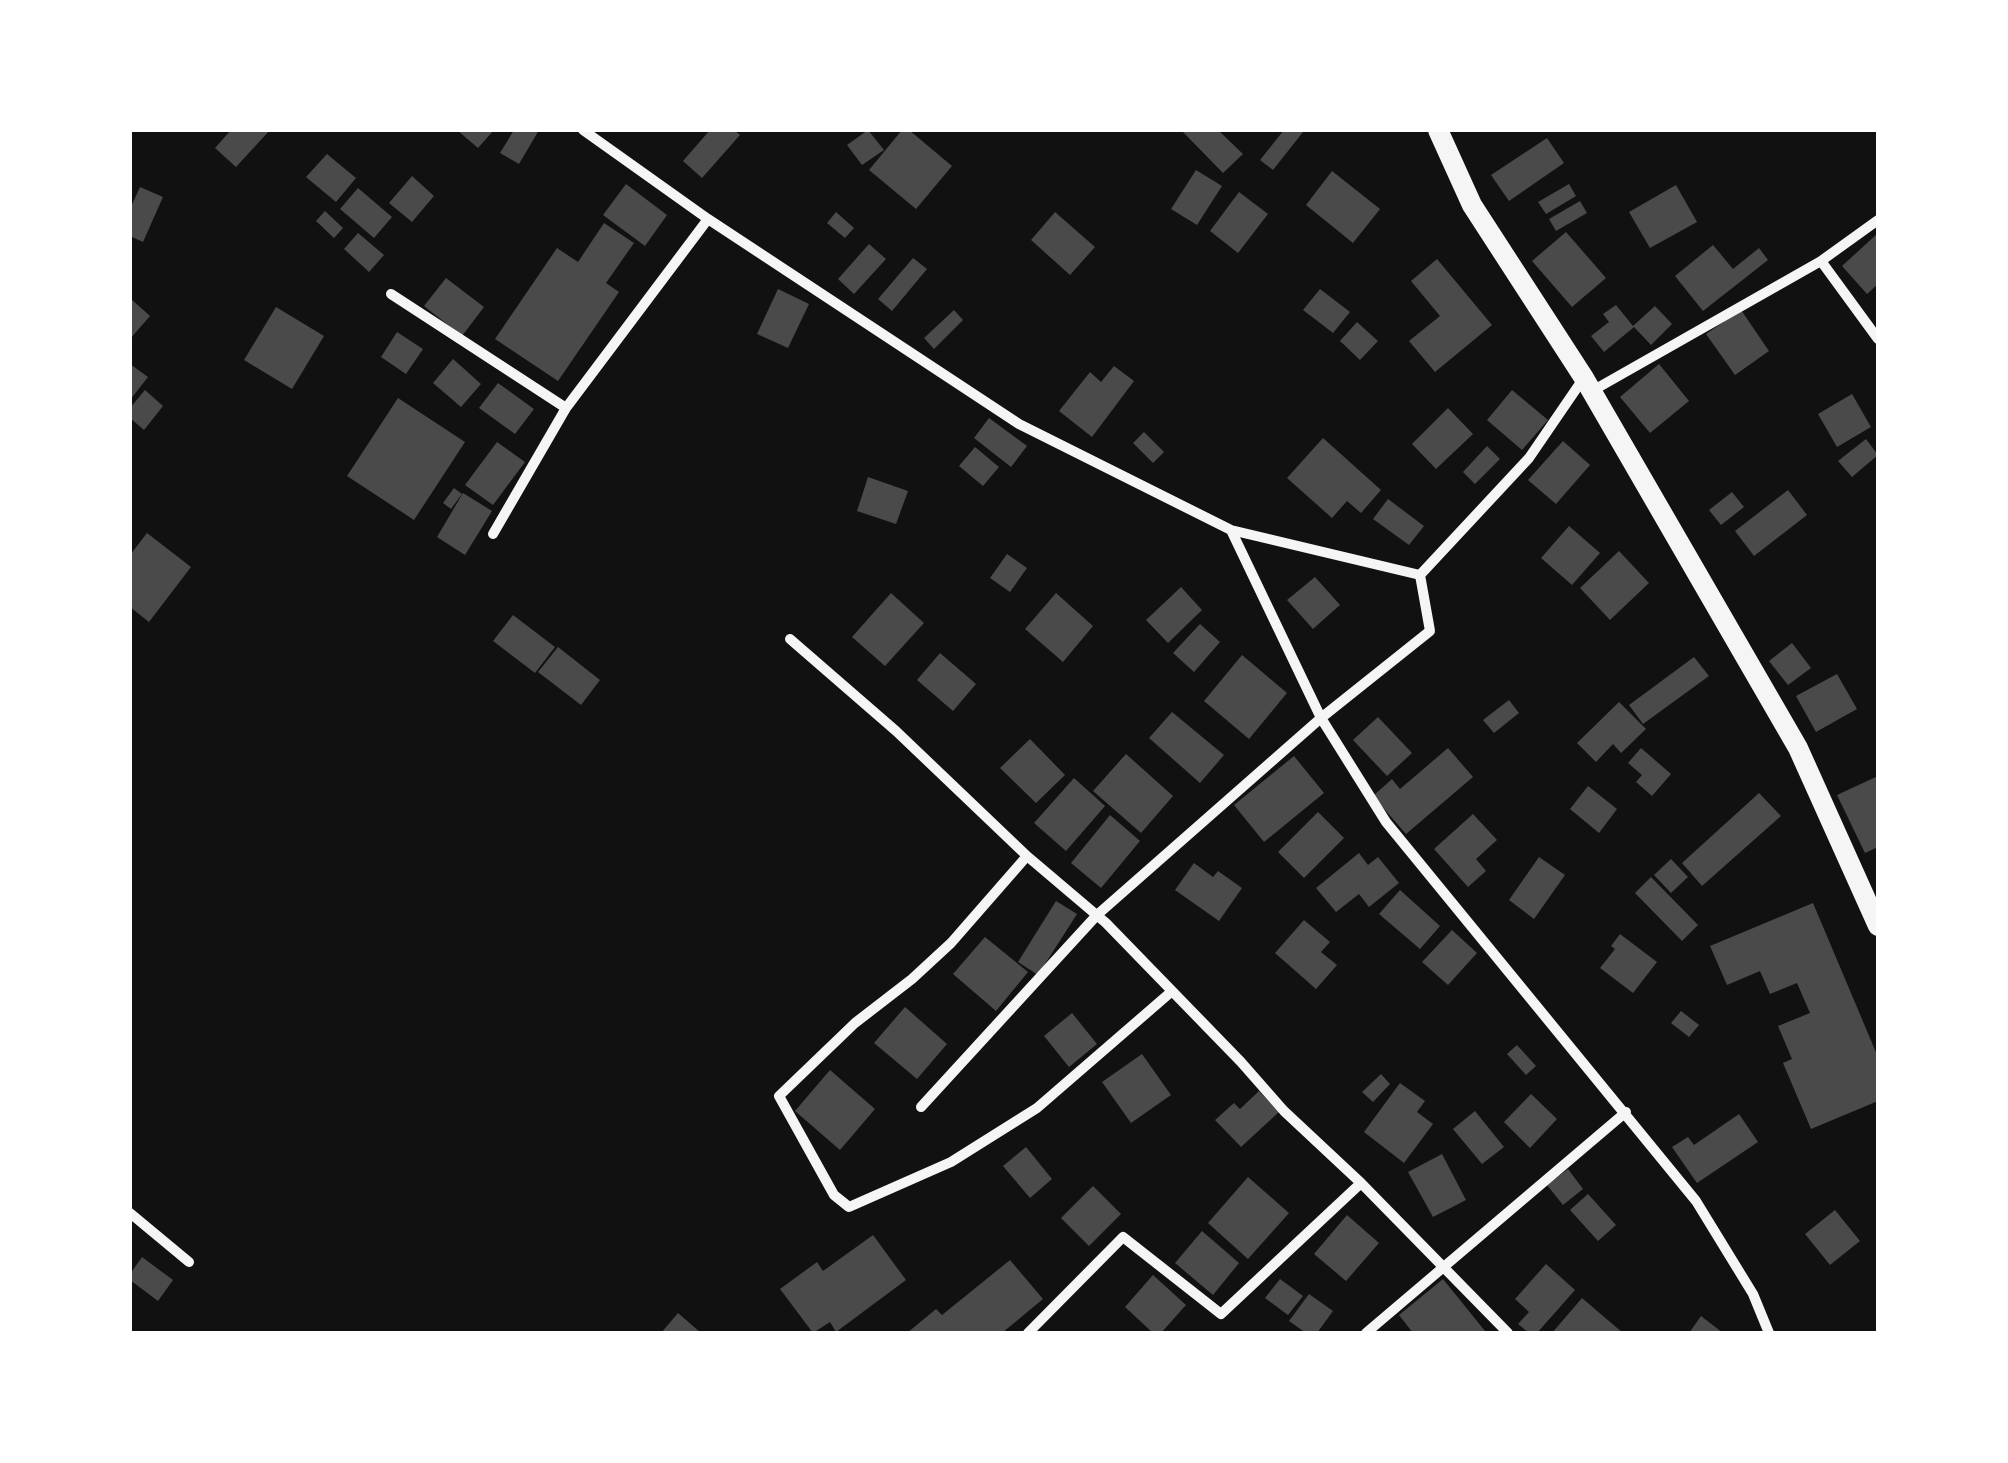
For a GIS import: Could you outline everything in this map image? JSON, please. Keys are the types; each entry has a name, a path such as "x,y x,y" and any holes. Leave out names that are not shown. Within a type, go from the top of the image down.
{"main road":[{"path":"1438,130 1472,206 1588,385 1798,748 1872,896 1878,926"}],"street":[{"path":"583,130 708,218 1019,424 1231,530 1420,575"},
{"path":"493,534 566,408 708,218"},
{"path":"1420,575 1529,458 1588,385 1822,261 1878,220"},
{"path":"1822,261 1878,339"},
{"path":"392,294 566,408"},
{"path":"1231,530 1320,718 1386,822 1696,1201 1752,1294 1768,1333"},
{"path":"921,1107 1097,915 1320,718 1430,631 1420,575"},
{"path":"790,639 1097,915 1284,1111 1508,1333"},
{"path":"1027,856 951,944 854,1023 780,1096 834,1196 849,1207 951,1162 1036,1108 1170,992"},
{"path":"1366,1333 1626,1112"},
{"path":"1028,1333 1124,1236 1221,1314 1360,1183"},
{"path":"130,1213 189,1262"}],"building":[{"path":"231,130 270,130 236,167 215,148"},
{"path":"457,130 494,130 478,148"},
{"path":"514,130 539,130 519,164 500,153"},
{"path":"710,130 734,130 740,135 702,178 683,161"},
{"path":"868,130 884,150 862,165 847,145"},
{"path":"902,130 909,130 952,166 916,209 869,170"},
{"path":"1181,130 1218,130 1243,154 1223,173"},
{"path":"1284,130 1303,132 1273,170 1260,160"},
{"path":"1547,138 1564,163 1509,201 1491,175"},
{"path":"327,154 356,178 336,202 306,177"},
{"path":"1196,170 1222,186 1197,225 1171,209"},
{"path":"1332,171 1380,209 1353,243 1306,205"},
{"path":"412,176 434,196 412,222 389,203"},
{"path":"626,184 667,215 645,246 603,215"},
{"path":"1569,184 1576,196 1546,214 1538,202"},
{"path":"1676,185 1697,222 1650,248 1629,212"},
{"path":"140,187 163,197 143,242 130,236 130,209"},
{"path":"358,188 392,217 374,238 340,209"},
{"path":"1239,192 1268,214 1238,253 1210,231"},
{"path":"1580,201 1587,213 1556,231 1549,219"},
{"path":"325,211 343,228 334,238 316,221"},
{"path":"836,212 854,228 845,238 827,223"},
{"path":"1055,212 1095,247 1070,275 1031,240"},
{"path":"604,223 634,243 606,283 619,292 558,381 495,339 557,248 578,262"},
{"path":"1566,232 1606,278 1572,307 1532,261"},
{"path":"358,233 384,255 369,272 344,249"},
{"path":"1878,233 1878,284 1867,294 1842,266"},
{"path":"869,244 886,259 854,294 838,279"},
{"path":"1713,245 1733,269 1759,248 1768,260 1703,311 1675,276"},
{"path":"913,258 927,269 892,311 878,299"},
{"path":"1437,259 1492,325 1435,372 1409,341 1440,316 1411,281"},
{"path":"446,278 484,307 462,336 424,306"},
{"path":"778,289 809,304 788,348 757,334"},
{"path":"1320,289 1350,312 1333,333 1303,310"},
{"path":"130,298 150,316 130,339"},
{"path":"1616,305 1633,326 1655,306 1672,324 1651,345 1634,327 1604,352 1591,336 1609,322 1603,314"},
{"path":"276,307 324,336 292,389 244,360"},
{"path":"954,310 963,320 934,349 924,338"},
{"path":"1741,310 1769,351 1735,375 1706,334"},
{"path":"1357,322 1378,341 1360,360 1340,341"},
{"path":"397,332 423,349 406,374 381,357"},
{"path":"453,359 481,384 461,407 433,383"},
{"path":"130,364 148,377 130,400"},
{"path":"1659,364 1689,401 1650,433 1620,397"},
{"path":"1114,366 1134,381 1092,437 1059,411 1090,372 1101,382"},
{"path":"498,383 534,409 515,434 479,408"},
{"path":"145,390 163,406 144,430 130,418 130,408"},
{"path":"1512,390 1548,420 1522,450 1487,420"},
{"path":"1852,394 1871,427 1837,447 1818,414"},
{"path":"398,398 465,442 414,520 347,476"},
{"path":"1448,408 1473,434 1436,469 1412,444"},
{"path":"989,418 1027,446 1011,467 974,438"},
{"path":"1144,432 1164,452 1153,463 1133,443"},
{"path":"1323,438 1381,490 1361,513 1347,501 1332,518 1287,478"},
{"path":"1866,439 1878,455 1852,477 1838,461"},
{"path":"1563,441 1590,465 1556,504 1528,480"},
{"path":"497,442 525,462 493,505 465,485"},
{"path":"1487,446 1500,459 1475,484 1463,472"},
{"path":"975,447 999,467 983,486 959,466"},
{"path":"868,477 908,491 896,524 857,511"},
{"path":"454,488 462,494 451,509 443,503"},
{"path":"1788,490 1807,515 1754,556 1735,531"},
{"path":"1732,492 1744,507 1721,525 1709,510"},
{"path":"463,493 492,511 465,555 437,537"},
{"path":"1388,499 1424,526 1409,545 1373,519"},
{"path":"1569,526 1600,553 1572,585 1541,558"},
{"path":"147,533 191,567 149,622 130,607 130,555"},
{"path":"1619,551 1649,583 1610,620 1580,588"},
{"path":"1007,554 1027,568 1010,592 990,578"},
{"path":"1315,577 1340,605 1313,629 1287,600"},
{"path":"1181,587 1202,610 1168,643 1146,620"},
{"path":"891,593 924,623 885,666 852,637"},
{"path":"1056,593 1093,626 1063,662 1025,629"},
{"path":"513,615 555,647 535,673 493,641"},
{"path":"1200,624 1220,642 1194,672 1173,653"},
{"path":"1792,643 1811,668 1788,685 1769,661"},
{"path":"558,647 600,680 581,705 538,672"},
{"path":"940,653 976,684 953,711 917,680"},
{"path":"1242,655 1287,693 1249,739 1204,701"},
{"path":"1694,657 1709,676 1643,724 1629,705"},
{"path":"1837,674 1857,709 1816,732 1796,696"},
{"path":"1509,700 1519,713 1494,733 1483,720"},
{"path":"1619,702 1646,729 1621,753 1613,744 1596,762 1577,743"},
{"path":"1172,712 1224,755 1200,783 1149,738"},
{"path":"1378,717 1412,753 1387,776 1353,740"},
{"path":"1030,739 1065,775 1036,803 1000,768"},
{"path":"1448,748 1473,777 1406,834 1373,796 1392,779 1400,789"},
{"path":"1641,748 1671,774 1652,796 1636,782 1642,775 1628,763"},
{"path":"1126,754 1173,796 1141,833 1093,791"},
{"path":"1294,756 1324,793 1264,842 1234,805"},
{"path":"1878,776 1878,847 1865,853 1837,795"},
{"path":"1074,778 1105,806 1066,851 1034,823"},
{"path":"1588,786 1617,809 1599,833 1570,809"},
{"path":"1759,793 1781,816 1702,886 1682,863"},
{"path":"1318,812 1344,838 1304,878 1278,852"},
{"path":"1473,814 1497,840 1476,859 1486,871 1468,887 1434,849"},
{"path":"1110,815 1140,841 1101,888 1071,863"},
{"path":"1359,853 1368,865 1378,857 1399,883 1369,907 1359,894 1336,912 1316,888"},
{"path":"1539,857 1565,875 1534,919 1509,900"},
{"path":"1671,859 1688,877 1671,893 1654,875"},
{"path":"1194,863 1213,877 1218,871 1242,888 1219,921 1175,890"},
{"path":"1651,877 1698,925 1682,941 1635,893"},
{"path":"1400,890 1440,926 1420,949 1379,914"},
{"path":"1056,901 1077,914 1038,975 1018,962"},
{"path":"1813,903 1878,1057 1878,1101 1811,1129 1783,1063 1792,1059 1778,1026 1810,1013 1797,983 1770,994 1760,971 1727,985 1710,946"},
{"path":"1304,920 1330,942 1321,952 1337,965 1316,989 1275,953"},
{"path":"1452,930 1477,953 1448,985 1422,962"},
{"path":"1620,934 1657,962 1633,993 1600,968 1615,949 1611,946"},
{"path":"985,937 1028,972 996,1011 953,974"},
{"path":"905,1007 947,1044 917,1079 874,1043"},
{"path":"1681,1011 1699,1025 1689,1037 1671,1023"},
{"path":"1072,1013 1097,1044 1069,1067 1044,1036"},
{"path":"1517,1045 1536,1066 1526,1075 1507,1054"},
{"path":"1142,1054 1171,1095 1131,1123 1102,1082"},
{"path":"830,1070 875,1109 840,1150 795,1111"},
{"path":"1381,1074 1390,1084 1373,1102 1362,1092"},
{"path":"1400,1083 1425,1101 1417,1112 1433,1124 1404,1163 1364,1132"},
{"path":"1259,1091 1279,1112 1241,1147 1215,1120 1234,1103 1240,1109"},
{"path":"1531,1094 1557,1119 1530,1148 1504,1122"},
{"path":"1475,1111 1504,1147 1482,1164 1453,1129"},
{"path":"1739,1114 1758,1142 1697,1183 1672,1147 1688,1137 1694,1145"},
{"path":"1026,1147 1052,1179 1030,1198 1003,1166"},
{"path":"1442,1154 1466,1200 1433,1217 1408,1172"},
{"path":"1568,1169 1583,1189 1563,1205 1547,1185"},
{"path":"1248,1177 1289,1213 1248,1259 1208,1223"},
{"path":"1093,1186 1121,1214 1089,1246 1061,1218"},
{"path":"1588,1194 1616,1225 1598,1241 1570,1210"},
{"path":"1835,1210 1860,1241 1830,1265 1805,1234"},
{"path":"1347,1215 1379,1243 1346,1281 1314,1254"},
{"path":"1202,1231 1239,1263 1213,1295 1175,1263"},
{"path":"873,1235 906,1280 836,1332 830,1322 813,1333 780,1289 817,1262 823,1271"},
{"path":"142,1257 173,1280 158,1301 130,1280"},
{"path":"1010,1260 1043,1299 1002,1333 907,1333 936,1309 942,1315"},
{"path":"1546,1264 1575,1290 1537,1333 1529,1333 1518,1324 1529,1312 1515,1299"},
{"path":"1153,1275 1186,1305 1161,1333 1153,1333 1125,1307"},
{"path":"1280,1279 1303,1296 1288,1315 1265,1298"},
{"path":"1443,1279 1483,1333 1413,1333 1399,1315"},
{"path":"1309,1294 1333,1311 1317,1333 1306,1333 1289,1321"},
{"path":"1582,1298 1623,1333 1552,1333"},
{"path":"678,1313 701,1333 661,1333"},
{"path":"1701,1316 1723,1333 1689,1333"}]}
